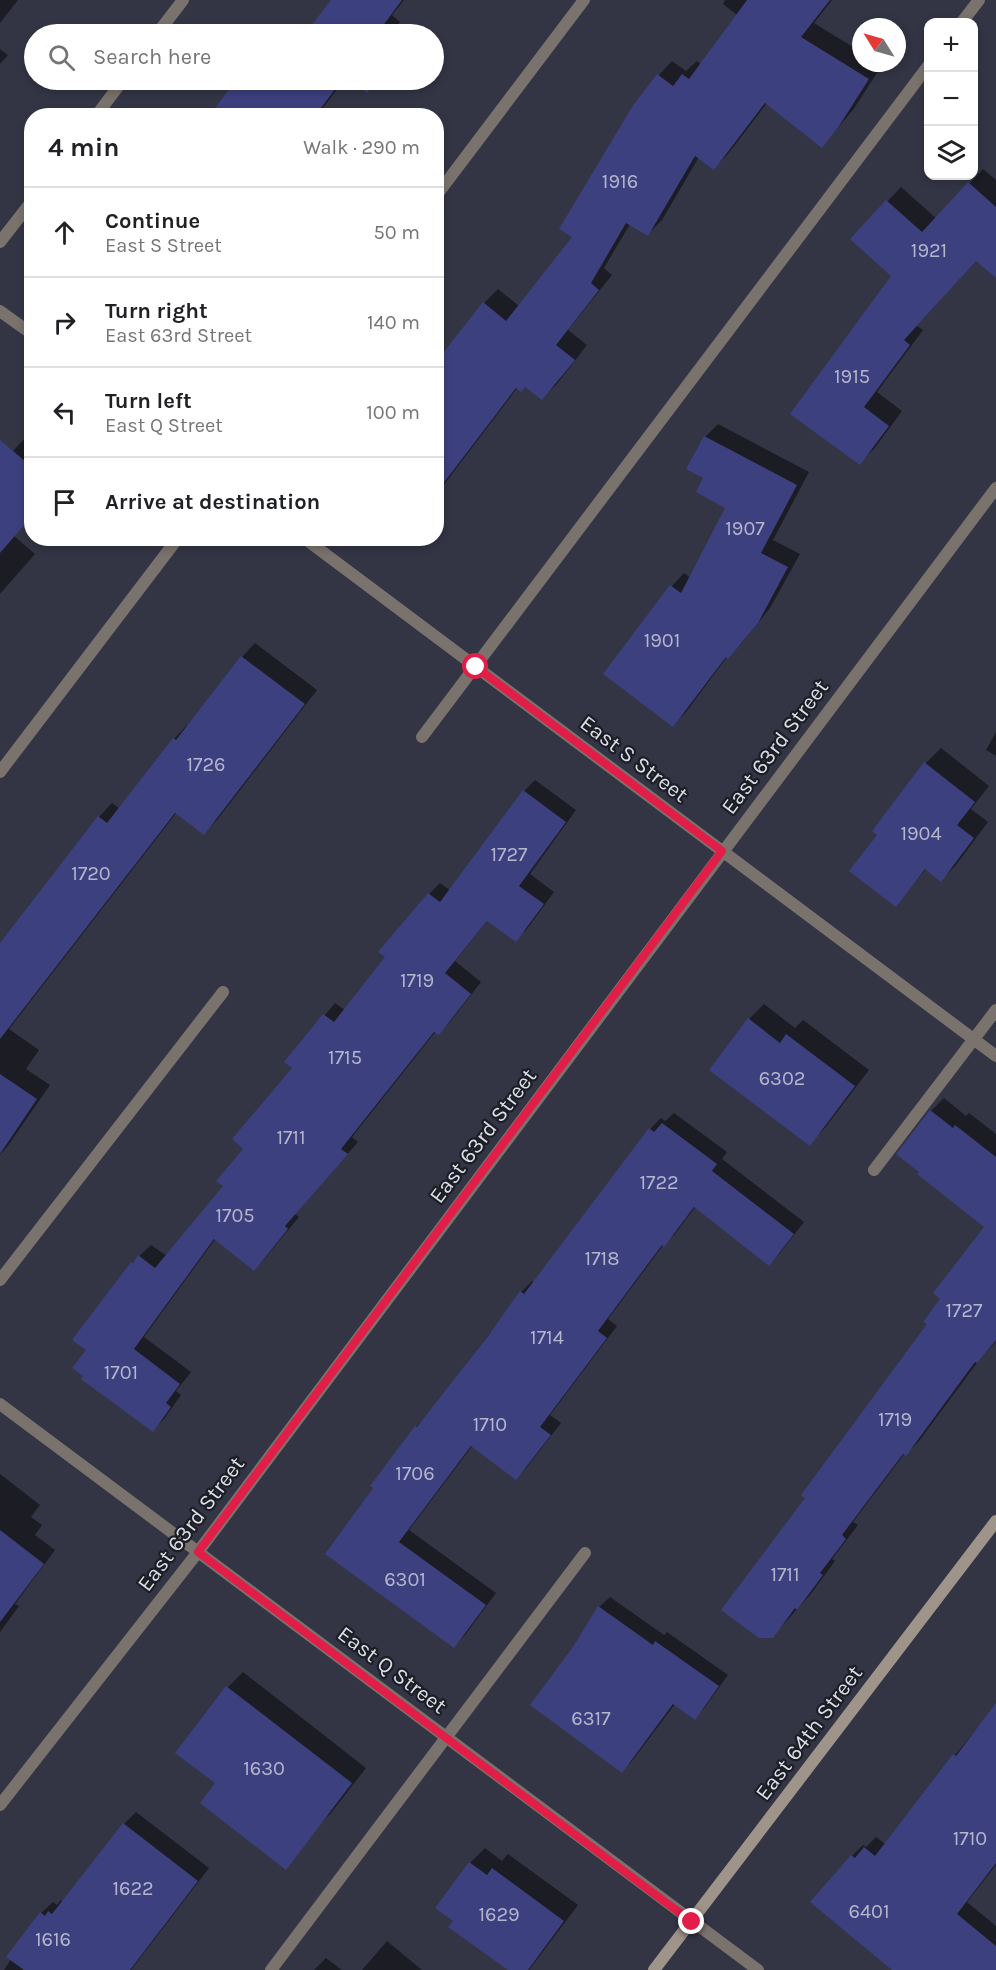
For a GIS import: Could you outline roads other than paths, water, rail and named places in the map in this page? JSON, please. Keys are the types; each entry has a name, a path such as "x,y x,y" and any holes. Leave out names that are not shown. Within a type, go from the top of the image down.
{"street":[{"path":"165,24 183,0"},
{"path":"444,185 584,0"},
{"path":"965,18 979,0"},
{"path":"422,737 924,71"},
{"path":"102,108 116,90"},
{"path":"0,242 24,211"},
{"path":"0,311 24,328"},
{"name":"East 63rd Street","path":"0,1805 198,1552 996,488"},
{"path":"0,772 172,546"},
{"name":"East S Street","path":"315,546 996,1056"},
{"path":"0,1280 223,992"},
{"path":"874,1170 996,1010"},
{"name":"East Q Street","path":"0,1404 758,1970"},
{"name":"East 64th Street","path":"654,1970 996,1521"},
{"path":"271,1970 585,1553"}]}
